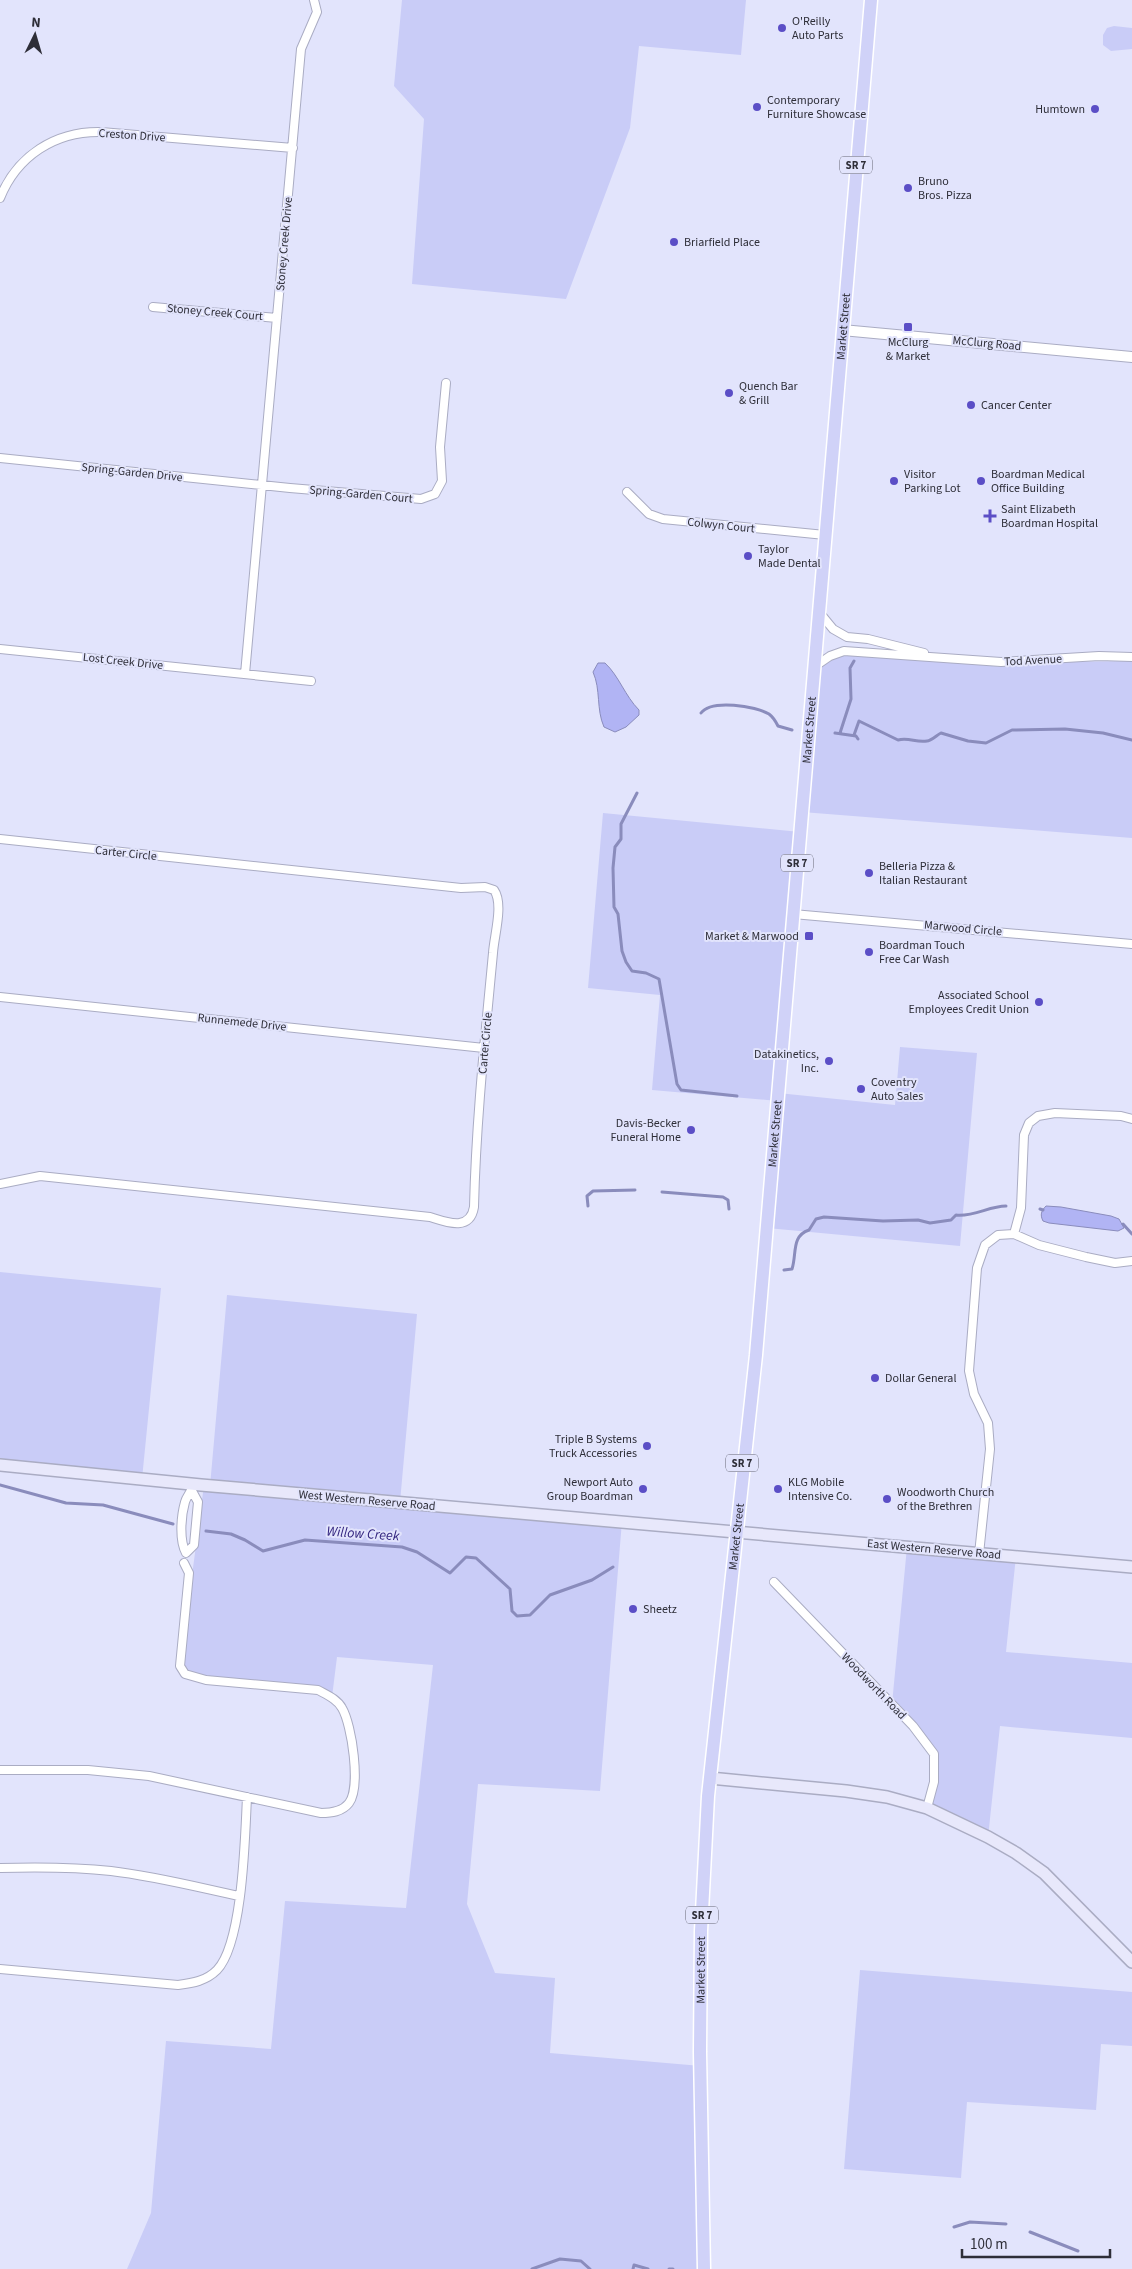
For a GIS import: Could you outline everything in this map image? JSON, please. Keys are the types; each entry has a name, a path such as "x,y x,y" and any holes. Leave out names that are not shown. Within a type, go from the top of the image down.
{"main road":[{"name":"Market Street","path":"704,2269 700,2052 701,1931 710,1778 735,1531 756,1355 842,330 872,0"},
{"name":"West Western Reserve Road","path":"0,1465 192,1488 735,1531"},
{"name":"East Western Reserve Road","path":"735,1531 1132,1567"},
{"path":"710,1778 846,1791 887,1797 928,1808 995,1841 1044,1873 1132,1962"}],"street":[{"name":"Stoney Creek Drive","path":"263,486 301,49 316,15 315,3"},
{"name":"Creston Drive","path":"0,198 12,175 36,150 53,141 80,132 101,132 293,148"},
{"name":"Stoney Creek Court","path":"153,306 277,318"},
{"name":"McClurg Road","path":"842,330 1132,357"},
{"name":"Spring-Garden Court","path":"263,486 421,499 428,498 440,488 442,481 440,447 446,384"},
{"name":"Spring-Garden Drive","path":"0,458 263,486"},
{"path":"245,674 263,486"},
{"name":"Colwyn Court","path":"626,492 649,514 663,519 825,535"},
{"name":"Tod Avenue","path":"818,612 833,629 847,637 899,645 935,656"},
{"name":"Lost Creek Drive","path":"0,649 310,681"},
{"name":"Tod Avenue","path":"814,667 830,656 844,651 1001,662 1100,656 1132,657"},
{"name":"Carter Circle","path":"0,839 462,888 491,889 496,893 499,909 494,930 484,1048 474,1207 469,1219 461,1224 450,1224 430,1217 40,1176 0,1184"},
{"name":"Marwood Circle","path":"793,914 1132,944"},
{"name":"Runnemede Drive","path":"0,997 484,1048"},
{"path":"1014,1234 1021,1208 1024,1135 1029,1122 1038,1116 1055,1113 1121,1116 1132,1119"},
{"path":"979,1554 990,1449 988,1423 974,1394 969,1371 977,1268 985,1245 998,1235 1014,1234 1039,1245 1115,1263 1132,1261"},
{"path":"192,1488 198,1502 194,1545 186,1553 181,1544 185,1500 192,1488"},
{"path":"0,1770 88,1770 149,1776 321,1813 340,1810 348,1803 354,1786 351,1736 342,1708 332,1697 318,1690 206,1680 185,1674 180,1666 189,1573 184,1563"},
{"name":"Woodworth Road","path":"774,1582 913,1726 934,1754 934,1782 928,1808"},
{"path":"0,1969 178,1985 193,1983 206,1978 218,1969 225,1958 239,1896 247,1798"},
{"path":"0,1868 66,1868 111,1871 239,1896"}],"shaded area":[{"path":"402,0 746,0 741,55 639,46 630,128 566,299 412,284 424,119 394,86"},
{"path":"1114,26 1132,28 1132,49 1111,51 1103,45 1103,35 1107,28"},
{"path":"845,654 1004,667 1065,662 1132,661 1132,838 802,812 814,667 830,656 838,658"},
{"path":"598,663 605,663 610,668 639,710 639,715 626,727 615,732 604,727 602,720 593,672"},
{"path":"603,813 800,832 778,1093 895,1105 900,1047 977,1053 960,1246 767,1228 778,1101 652,1090 660,995 588,988"},
{"path":"1046,1206 1111,1216 1119,1219 1124,1228 1118,1231 1049,1223 1043,1221 1041,1215"},
{"path":"0,1272 161,1288 142,1479 0,1466"},
{"path":"227,1295 417,1314 400,1502 622,1521 600,1791 478,1784 467,1904 495,1973 555,1978 550,2053 701,2066 704,2269 127,2269 151,2213 166,2041 271,2049 285,1901 406,1908 433,1665 337,1657 332,1697 318,1690 193,1678 180,1666 204,1485 210,1486"},
{"path":"907,1547 1016,1556 1006,1652 1132,1663 1132,1738 1000,1726 988,1837 927,1808 934,1754 892,1704"},
{"path":"860,1970 1132,1992 1132,2046 1101,2044 1096,2110 967,2102 961,2178 844,2169"}],"waterway":[{"path":"840,733 851,699 850,668 854,661"},
{"path":"701,713 714,706 744,706 763,711 769,714 778,726 792,730"},
{"path":"854,735 859,721 898,740 927,741 941,733 968,741 986,743 1012,730 1065,729 1103,733 1132,740"},
{"path":"835,733 856,736 858,739"},
{"path":"637,793 621,824 621,839 615,847 613,868 614,907 618,914 622,951 632,971 646,973 659,979 677,1084 681,1090 737,1096"},
{"path":"588,1206 587,1196 593,1191 635,1190"},
{"path":"662,1192 723,1197 728,1200 729,1209"},
{"path":"784,1270 792,1269 797,1241 803,1233 809,1230 816,1219 824,1217 883,1221 918,1220 930,1223 951,1220 956,1215 1006,1206"},
{"path":"1123,1224 1132,1234"},
{"name":"Willow Creek","path":"0,1485 66,1503 103,1505 173,1524"},
{"name":"Willow Creek","path":"206,1531 231,1534 263,1551 305,1540 402,1547 417,1552 450,1573 466,1557 476,1558 510,1589 512,1611 517,1616 530,1615 550,1595 592,1580 613,1567"},
{"path":"954,2227 970,2222 1006,2224"},
{"path":"1030,2232 1078,2251"},
{"path":"532,2269 560,2259 581,2261 590,2269"},
{"path":"633,2269 634,2265 648,2269"}],"place":[{"name":"O'Reilly Auto Parts","path":"782,28"},
{"name":"Contemporary Furniture Showcase","path":"757,107"},
{"name":"Humtown","path":"1095,109"},
{"name":"Bruno Bros. Pizza","path":"908,188"},
{"name":"Briarfield Place","path":"674,242"},
{"name":"McClurg & Market","path":"908,327"},
{"name":"Quench Bar & Grill","path":"729,393"},
{"name":"Cancer Center","path":"971,405"},
{"name":"Visitor Parking Lot","path":"894,481"},
{"name":"Boardman Medical Office Building","path":"981,481"},
{"name":"Saint Elizabeth Boardman Hospital","path":"990,516"},
{"name":"Taylor Made Dental","path":"748,556"},
{"name":"Belleria Pizza & Italian Restaurant","path":"869,873"},
{"name":"Market & Marwood","path":"809,936"},
{"name":"Boardman Touch Free Car Wash","path":"869,952"},
{"name":"Associated School Employees Credit Union","path":"1039,1002"},
{"name":"Datakinetics, Inc.","path":"829,1061"},
{"name":"Coventry Auto Sales","path":"861,1089"},
{"name":"Davis-Becker Funeral Home","path":"691,1130"},
{"name":"Dollar General","path":"875,1378"},
{"name":"Triple B Systems Truck Accessories","path":"647,1446"},
{"name":"Newport Auto Group Boardman","path":"643,1489"},
{"name":"KLG Mobile Intensive Co.","path":"778,1489"},
{"name":"Woodworth Church of the Brethren","path":"887,1499"},
{"name":"Sheetz","path":"633,1609"}]}
